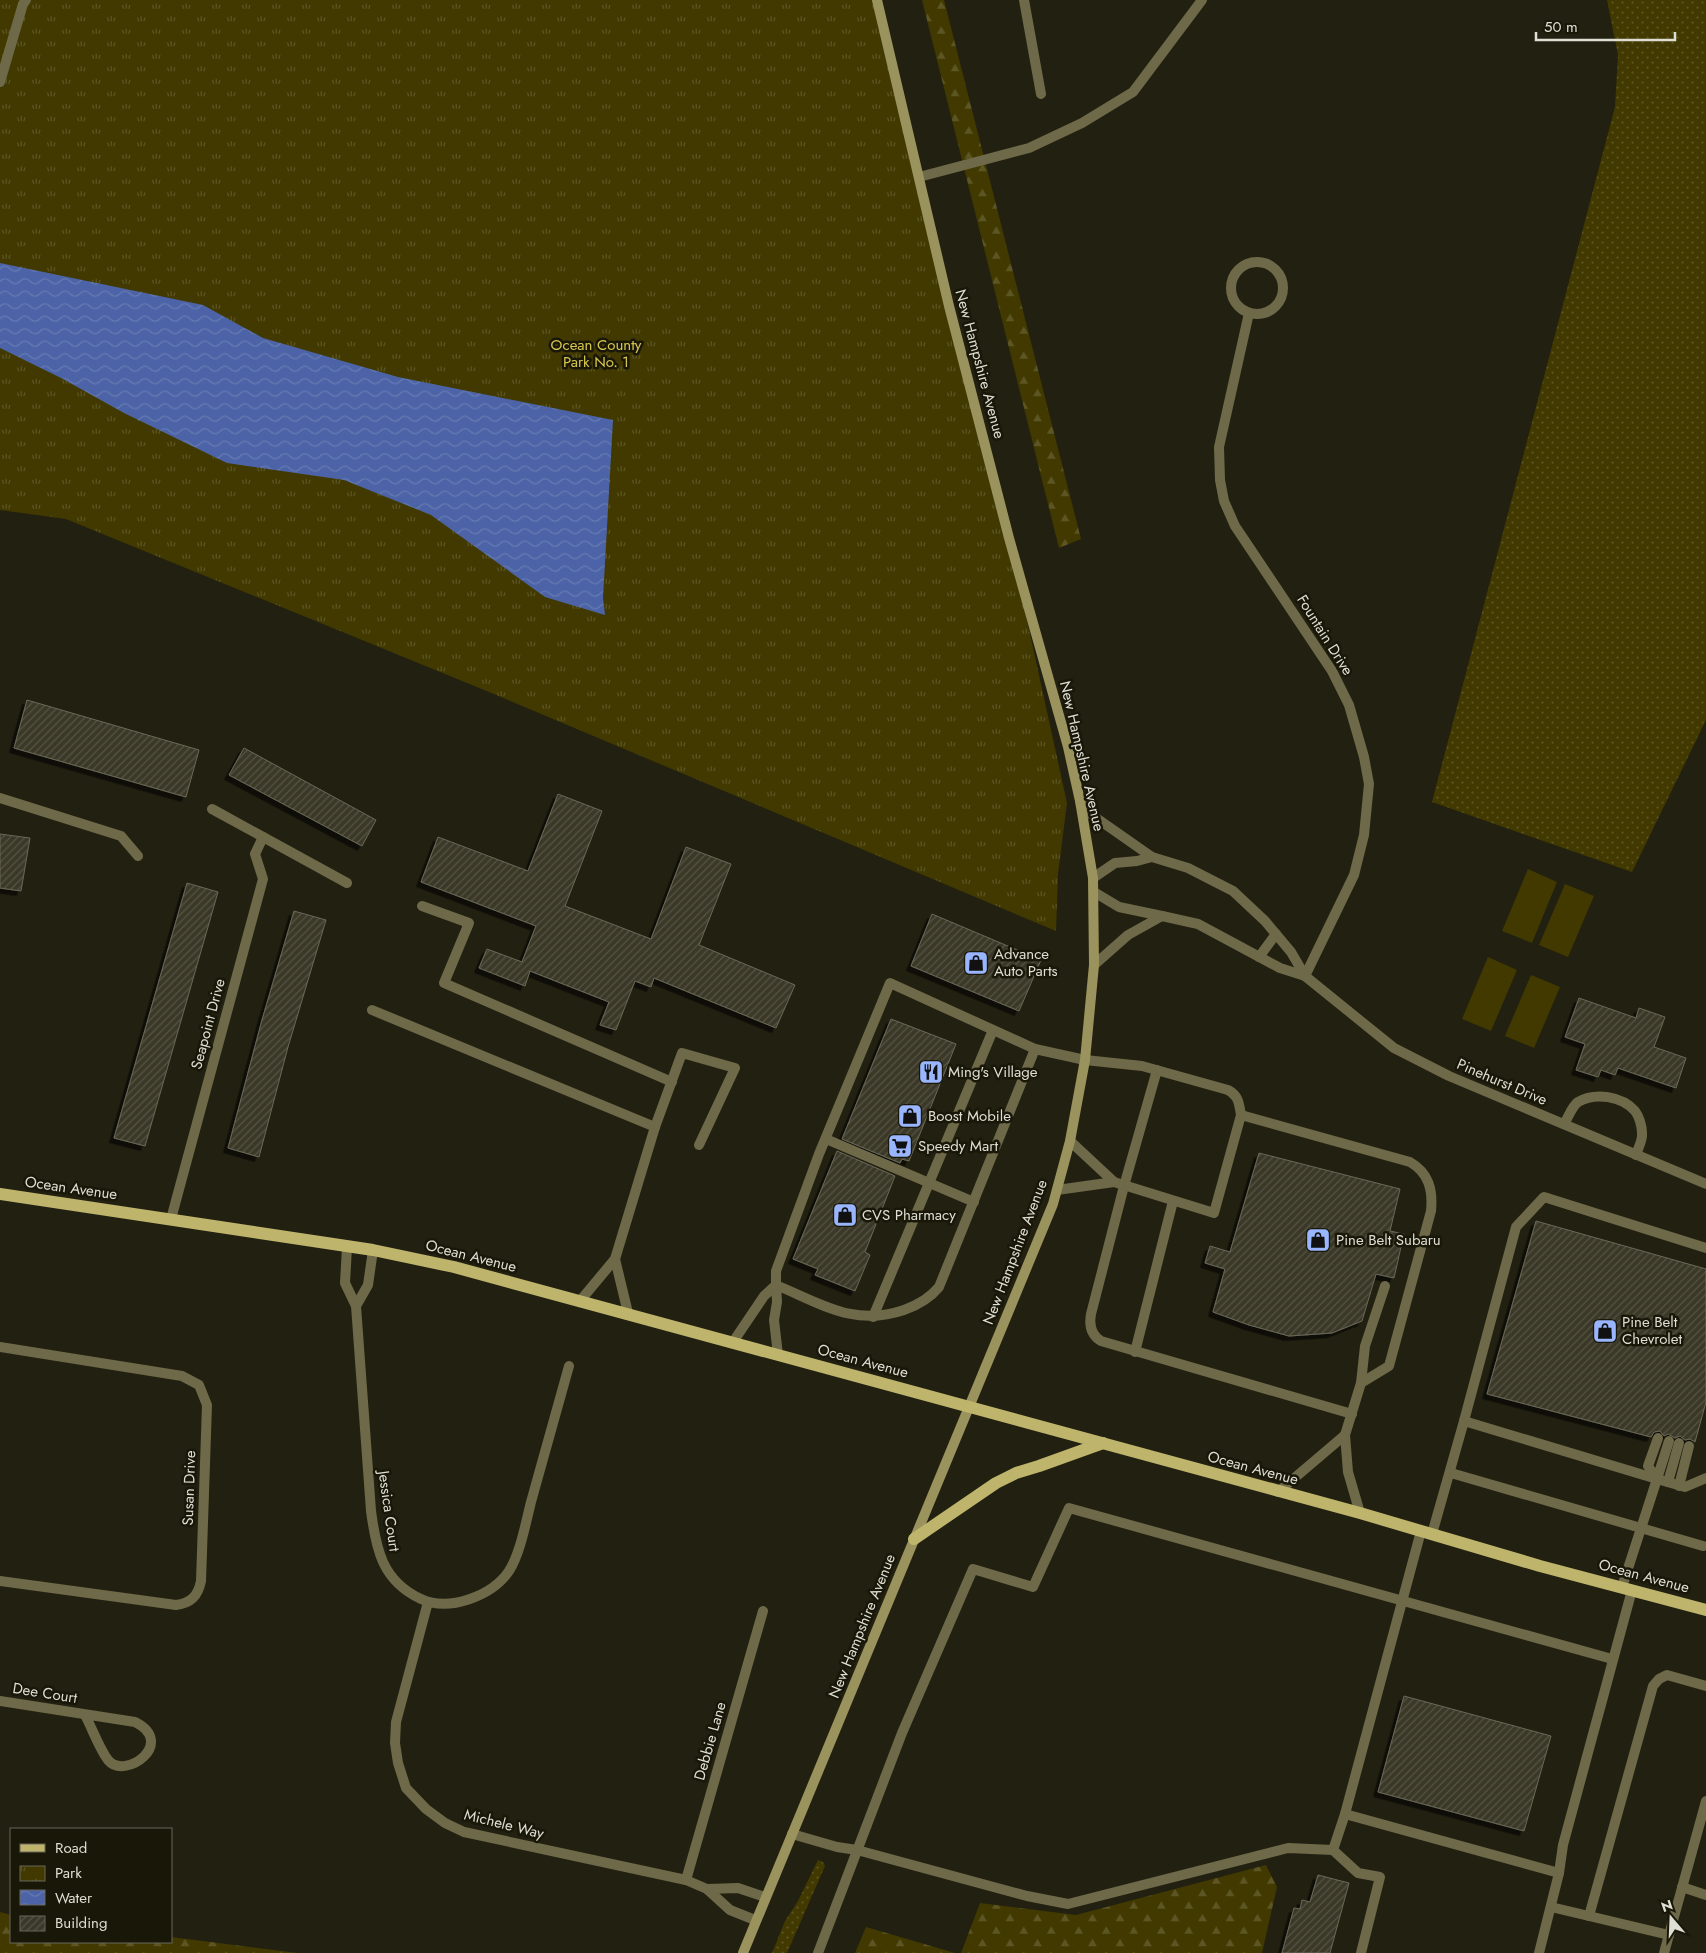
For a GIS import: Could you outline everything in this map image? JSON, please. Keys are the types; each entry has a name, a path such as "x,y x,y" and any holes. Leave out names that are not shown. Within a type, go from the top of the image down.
{"main road":[{"name":"New Hampshire Avenue","path":"742,1953 991,1354 1057,1190 1070,1141 1085,1060 1094,965 1093,878 1080,801 1068,747 1009,538 948,306 877,0"},
{"name":"Ocean Avenue","path":"0,1194 373,1250 454,1267 1360,1513 1706,1610"},
{"path":"914,1539 996,1483 1016,1472 1039,1466 1103,1443"}],"street":[{"path":"0,82 23,4 26,0"},
{"path":"1024,0 1040,94"},
{"path":"919,177 1029,148 1082,123 1133,92 1202,0"},
{"path":"1254,262 1263,262 1278,272 1282,280 1282,297 1271,310 1264,313 1249,313 1241,309 1234,302 1231,293 1231,283 1236,273 1243,266 1254,262"},
{"name":"Fountain Drive","path":"1249,313 1219,447 1220,480 1224,501 1235,526 1332,671 1349,706 1364,757 1369,784 1364,835 1354,875 1305,976"},
{"path":"0,798 121,836 138,856"},
{"name":"Pinehurst Drive","path":"1080,801 1092,815 1152,857 1188,868 1233,891 1292,952 1305,976"},
{"path":"212,809 347,883"},
{"name":"Seapoint Drive","path":"171,1219 262,879 256,854 263,837"},
{"name":"Pinehurst Drive","path":"1093,878 1115,863 1137,861 1152,857"},
{"name":"Pinehurst Drive","path":"1094,892 1119,907 1198,924 1280,968 1305,976 1394,1048 1449,1076 1706,1184"},
{"path":"422,906 468,923 444,983 672,1082"},
{"path":"1094,965 1128,935 1162,916"},
{"path":"1259,957 1276,934"},
{"path":"778,1355 774,1320 777,1302 776,1271 826,1139 890,983 1035,1049 1085,1060 1142,1066 1233,1093 1238,1099 1241,1116 1214,1213 1119,1184 1057,1190"},
{"path":"372,1010 655,1126"},
{"path":"873,1317 993,1030"},
{"path":"776,1285 839,1312 860,1317 885,1316 908,1308 932,1296 939,1287 1035,1049"},
{"path":"580,1301 615,1259 655,1126 682,1053 735,1068 699,1145"},
{"path":"1157,1070 1119,1184 1091,1314 1090,1325 1093,1334 1101,1341 1135,1352 1352,1414"},
{"path":"1564,1124 1577,1103 1591,1097 1607,1096 1627,1104 1636,1112 1640,1122 1642,1135 1636,1155"},
{"path":"1241,1116 1410,1162 1423,1172 1428,1180 1432,1190 1431,1210 1389,1366 1362,1383"},
{"path":"826,1139 974,1202"},
{"path":"1070,1141 1119,1184"},
{"path":"1333,1850 1345,1814 1402,1602 1426,1533 1451,1473 1516,1227 1544,1197 1706,1248"},
{"path":"1135,1352 1173,1200"},
{"name":"Jessica Court","path":"346,1247 345,1283 356,1306 370,1511 375,1544 388,1574 418,1598 428,1602"},
{"path":"356,1306 368,1285 373,1250"},
{"path":"615,1259 628,1313"},
{"path":"732,1342 764,1296 776,1285"},
{"path":"1360,1513 1348,1472 1345,1435 1362,1383 1365,1346 1385,1286"},
{"name":"Susan Drive","path":"0,1346 182,1376 199,1385 207,1405 201,1581 197,1594 193,1599 176,1605 0,1581"},
{"path":"428,1602 450,1602 468,1599 496,1586 510,1570 521,1540 568,1366"},
{"path":"1464,1421 1679,1486 1685,1487 1706,1478"},
{"path":"1278,1492 1345,1435"},
{"path":"1653,1478 1648,1466 1658,1438"},
{"path":"1539,1953 1559,1873 1563,1845 1612,1659 1653,1478 1668,1441"},
{"path":"1668,1482 1684,1444 1679,1486"},
{"path":"1451,1473 1703,1546"},
{"path":"818,1953 916,1699 973,1569 1034,1587 1069,1508 1612,1659"},
{"name":"Michele Way","path":"428,1602 396,1722 395,1743 398,1763 406,1788 426,1809 445,1823 464,1832 686,1880 707,1889 730,1910 755,1920"},
{"name":"Debbie Lane","path":"686,1880 763,1611"},
{"path":"1589,1916 1653,1686 1659,1679 1667,1675 1706,1686"},
{"name":"Dee Court","path":"0,1701 135,1722 145,1727 149,1734 152,1742 148,1753 139,1761 128,1766 117,1765 108,1761 85,1715"},
{"path":"1664,1953 1706,1801"},
{"path":"1345,1814 1559,1873"},
{"path":"792,1834 1027,1896 1068,1904 1288,1848 1333,1850 1358,1873 1380,1877 1361,1953"},
{"path":"1682,1887 1706,1895"},
{"name":"Michele Way","path":"707,1889 738,1888 764,1897"},
{"path":"1550,1907 1669,1935"}],"green space":[{"name":"Ocean County Park No. 1","path":"0,0 877,0 1009,538 1067,803 1058,874 1056,931 494,694 66,519 0,510"},
{"path":"922,0 944,0 1081,539 1059,548"},
{"path":"1607,0 1706,0 1706,720 1632,872 1432,802 1615,107 1618,55"},
{"path":"1528,869 1557,882 1532,943 1502,931"},
{"path":"1565,884 1594,896 1568,957 1539,945"},
{"path":"1488,957 1517,970 1491,1031 1462,1019"},
{"path":"1531,975 1560,987 1534,1048 1505,1036"},
{"path":"818,1860 823,1862 825,1866 787,1953 772,1953 785,1921 798,1901"},
{"path":"1266,1865 1277,1887 1262,1953 961,1953 980,1903 1076,1915"},
{"path":"0,1912 10,1915 10,1943 172,1943 172,1937 298,1953 0,1953"},
{"path":"866,1927 955,1953 855,1953"}],"water":[{"path":"0,263 203,305 263,338 398,377 613,420 603,598 605,615 545,597 431,515 344,480 227,463 124,413 63,379 0,348"}],"building":[{"path":"27,700 199,750 186,797 14,748"},
{"path":"244,748 376,820 362,846 229,775"},
{"path":"558,794 602,811 565,906 651,939 686,847 731,864 699,945 795,985 776,1028 654,978 651,987 635,981 616,1030 600,1025 609,1002 530,971 525,986 479,968 487,949 522,962 536,926 421,882 438,837 528,871"},
{"path":"0,834 30,838 21,891 0,888"},
{"path":"187,883 218,892 145,1146 114,1138"},
{"path":"294,911 326,920 288,1047 259,1157 228,1148 262,1020"},
{"name":"Advance Auto Parts","path":"932,914 1041,960 1019,1011 911,966"},
{"path":"1579,998 1636,1018 1639,1008 1665,1017 1654,1047 1686,1058 1676,1088 1618,1068 1615,1075 1601,1070 1598,1077 1576,1070 1585,1044 1565,1037"},
{"path":"891,1019 956,1044 909,1161 902,1159 900,1163 842,1139"},
{"name":"CVS Pharmacy","path":"837,1151 895,1176 865,1252 870,1255 855,1291 815,1275 818,1269 793,1259"},
{"name":"Pine Belt Subaru","path":"1259,1153 1400,1189 1390,1231 1404,1234 1394,1278 1376,1274 1362,1321 1332,1333 1289,1336 1249,1325 1213,1312 1225,1269 1205,1263 1210,1246 1230,1252"},
{"name":"Pine Belt Chevrolet","path":"1536,1221 1706,1269 1706,1402 1695,1442 1690,1439 1685,1440 1680,1436 1675,1438 1668,1434 1664,1436 1660,1431 1654,1432 1651,1437 1487,1394"},
{"path":"1404,1696 1551,1736 1524,1831 1378,1792"},
{"path":"1318,1875 1349,1883 1330,1953 1282,1953 1294,1908 1300,1909 1302,1900 1310,1902"}],"place":[{"name":"Advance Auto Parts","path":"976,963"},
{"name":"Ming's Village","path":"931,1072"},
{"name":"Boost Mobile","path":"910,1116"},
{"name":"Speedy Mart","path":"900,1146"},
{"name":"CVS Pharmacy","path":"845,1215"},
{"name":"Pine Belt Subaru","path":"1318,1240"},
{"name":"Pine Belt Chevrolet","path":"1605,1331"}]}
